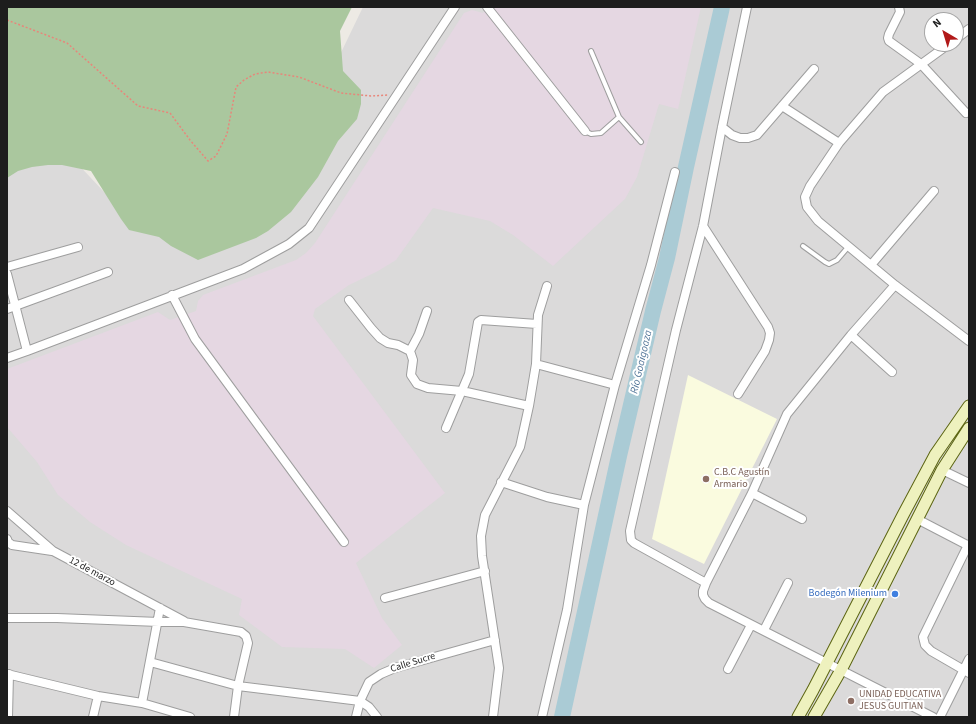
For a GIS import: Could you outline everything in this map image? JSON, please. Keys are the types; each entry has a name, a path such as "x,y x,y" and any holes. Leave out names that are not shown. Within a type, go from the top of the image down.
{"main road":[{"path":"798,717 935,455 969,406"},
{"path":"814,717 841,670 942,470 969,428"}],"street":[{"path":"7,358 243,268 289,244 309,228 455,7"},
{"path":"487,7 586,130"},
{"path":"706,583 634,543 631,540 630,531 676,330 703,226 747,7"},
{"path":"899,7 900,12 889,34 889,41 921,64 966,113"},
{"path":"938,52 883,92 839,143 806,192 806,201 810,211 818,221 895,285 969,341"},
{"path":"722,128 732,135 740,138 748,138 757,135 814,69"},
{"path":"782,106 839,143"},
{"path":"542,717 567,610 584,506 615,385 675,172"},
{"path":"871,265 934,191"},
{"path":"703,226 768,327 770,333 770,340 738,394"},
{"path":"7,267 78,247"},
{"path":"7,309 108,272"},
{"path":"7,274 27,351"},
{"path":"895,285 850,336 787,414 752,492 706,583 703,595 709,603 933,717"},
{"path":"493,717 499,668 484,571 481,536 485,515 520,447 536,364 538,315 547,286"},
{"path":"172,295 196,339 344,542"},
{"path":"349,300 380,338 388,343 398,345 410,351 413,360 411,375 417,384 428,388 462,392 529,406"},
{"path":"410,351 419,334 427,310"},
{"path":"446,428 469,374 478,322 481,320 537,324"},
{"path":"850,336 892,372"},
{"path":"536,364 615,385"},
{"path":"942,470 969,483"},
{"path":"501,482 547,497 584,506"},
{"path":"752,492 802,519"},
{"name":"12 de marzo","path":"7,511 53,551 184,622"},
{"path":"917,519 968,546 923,636 925,645 931,651 966,672"},
{"path":"7,539 12,545 53,551"},
{"path":"385,598 484,571"},
{"path":"764,630 788,583"},
{"path":"142,703 159,622 160,608"},
{"path":"7,618 184,622 240,632 246,636 248,643 238,686 234,717"},
{"path":"728,669 752,625"},
{"name":"Calle Sucre","path":"356,717 360,701 369,682 381,674 395,668 495,640"},
{"path":"940,717 966,672 969,659"},
{"path":"150,662 238,686 360,701 369,706 377,717"},
{"path":"8,717 8,674 98,696 142,703 190,717"},
{"path":"93,717 98,696"}],"lane":[{"path":"591,51 619,117 641,142"},
{"path":"586,130 591,134 601,133 619,117"},
{"path":"803,246 824,262 829,264 837,260 849,246"}],"path":[{"path":"7,20 67,43 138,106 170,113 194,146 208,162 216,156 227,134 236,87 244,80 255,74 268,72 299,77 341,93 371,96 398,94"}],"shaded area":[{"path":"363,7 969,7 969,717 7,717 7,169 73,159 107,195 136,220 279,181"},
{"path":"488,7 701,7 678,109 659,104 637,177 625,199 553,266 513,235 490,221 433,208 396,260 378,271 349,285 315,309 313,316 445,493 356,563 382,618 402,645 374,668 345,649 282,647 239,615 242,599 126,545 90,522 58,495 37,462 7,427 7,369 158,312 170,320 196,311 198,301 203,295 296,260 306,253 315,243 464,13 472,10 483,13"},
{"name":"C.B.C Agustín Armario","path":"688,375 777,419 704,564 652,539"}],"green space":[{"path":"7,7 352,7 340,31 343,71 361,90 361,104 357,119 338,141 318,177 291,212 268,231 256,238 198,260 171,246 159,237 129,230 91,171 62,165 48,165 18,171 7,178"}],"waterway":[{"name":"Río Goaigoaza","path":"562,717 619,456 667,258 722,7"}],"place":[{"name":"C.B.C Agustín Armario","path":"706,479"},
{"name":"Bodegón Milenium","path":"895,594"},
{"name":"UNIDAD EDUCATIVA JESUS GUITIAN","path":"851,701"}]}
